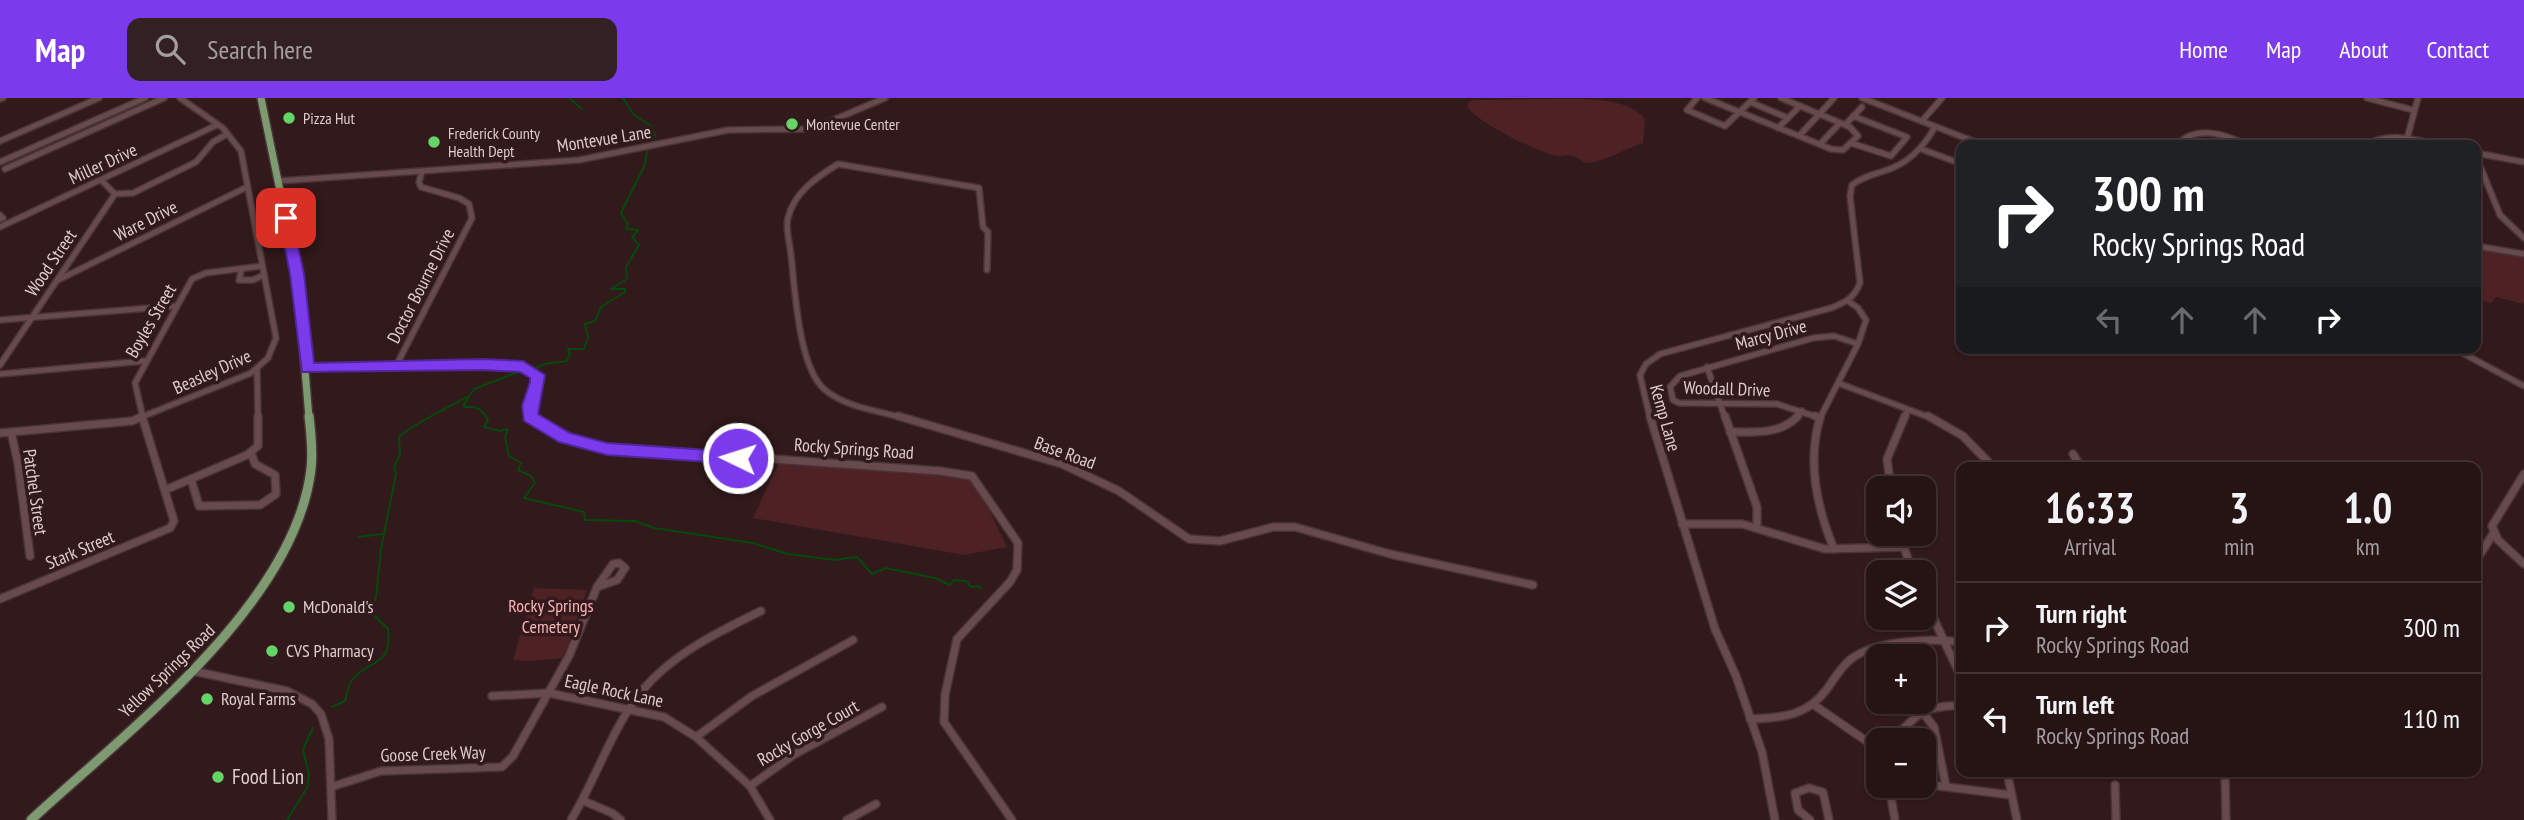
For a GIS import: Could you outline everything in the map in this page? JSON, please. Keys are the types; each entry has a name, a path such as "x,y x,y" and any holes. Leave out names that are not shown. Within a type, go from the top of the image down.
{"main road":[{"name":"Yellow Springs Road","path":"32,820 193,671 228,634 277,564 297,522 311,468 307,368 297,274 261,98"}],"street":[{"path":"0,141 99,98"},
{"path":"0,162 145,98"},
{"path":"5,169 164,98"},
{"name":"Beasley Drive","path":"0,433 130,422 257,369 270,354 276,338 241,151 228,134 180,98"},
{"name":"Montevue Lane","path":"279,181 579,160 728,130 812,129 885,98"},
{"path":"1697,98 1687,110 1720,125 1728,124 1752,100 1788,118"},
{"path":"1705,98 1840,151 1851,143 1857,132 1780,98"},
{"path":"1720,104 1726,98"},
{"path":"1778,128 1788,118 1800,98"},
{"path":"1800,136 1834,98"},
{"path":"1862,98 1970,140"},
{"path":"1922,121 1942,98"},
{"path":"2367,98 2413,110"},
{"path":"2407,137 2418,98"},
{"path":"1820,144 1861,107"},
{"path":"1851,143 1891,156 1907,136 1853,116"},
{"name":"Miller Drive","path":"0,227 217,125"},
{"path":"1834,548 1821,518 1818,503 1814,441 1820,418 1858,344 1866,320 1858,308 1848,301 1856,293 1860,283 1850,196 1852,185 1912,158 1935,127"},
{"path":"2182,140 2186,136 2202,133 2234,140"},
{"path":"101,180 115,194 133,193 196,162 214,142 228,134"},
{"path":"2377,140 2407,137 2419,140"},
{"path":"1921,149 1956,162"},
{"path":"2481,156 2524,162"},
{"name":"Base Road","path":"986,270 988,232 983,227 979,188 838,164 802,190 793,201 787,220 804,342 816,379 831,394 842,400 1080,471 1119,491 1189,539 1220,541 1273,527 1295,527 1390,554 1533,586"},
{"path":"2481,168 2500,215 2524,238"},
{"name":"Doctor Bourne Drive","path":"396,366 472,218 469,204 459,198 421,187 418,182 422,171"},
{"name":"Ware Drive","path":"56,281 247,187"},
{"name":"Wood Street","path":"0,365 115,194"},
{"path":"2481,247 2524,254"},
{"name":"Boyles Street","path":"170,527 174,521 142,418 135,383 175,306 196,276 241,272 262,266"},
{"path":"241,272 239,280 246,281 264,275"},
{"name":"Kemp Lane","path":"1775,820 1762,752 1736,676 1715,629 1639,375 1646,362 1660,354 1821,311 1848,301"},
{"path":"0,320 175,306"},
{"name":"Marcy Drive","path":"1672,400 1670,387 1674,380 1707,367 1827,336 1858,344"},
{"path":"2464,354 2524,386"},
{"path":"0,374 145,361"},
{"name":"Rocky Springs Road","path":"307,368 512,365 532,370 538,382 530,406 530,417 565,438 591,446 964,472 978,481 1018,542 1018,563 1010,582 957,639 945,695 944,722 1012,820"},
{"path":"1707,367 1757,507 1757,528"},
{"path":"165,490 251,453 258,446 257,369"},
{"path":"1838,383 1962,434 1981,450 1989,462"},
{"name":"Woodall Drive","path":"1672,400 1692,404 1769,404 1820,418"},
{"path":"1889,476 1887,459 1908,410"},
{"path":"1730,432 1778,430 1794,422 1802,411"},
{"name":"Patchel Street","path":"11,432 18,463 30,556"},
{"path":"191,479 199,506 260,505 276,494 275,475 255,464 251,453"},
{"path":"2073,454 2078,462"},
{"path":"2481,553 2493,534 2493,522 2524,474"},
{"path":"1682,524 1742,524 1811,547 1902,547 1907,560"},
{"name":"Stark Street","path":"0,599 170,527"},
{"path":"2493,534 2524,564"},
{"name":"Goose Creek Way","path":"331,787 381,771 502,767 513,756 569,656 597,587"},
{"path":"571,820 584,801 631,708 654,678 682,654 712,635 761,611"},
{"path":"1936,623 1956,666"},
{"path":"696,737 728,710 765,686 853,640"},
{"path":"1750,719 1794,715 1814,705 1850,659 1861,652 1885,645 1956,642"},
{"path":"193,671 279,689 310,703 327,727 332,820"},
{"name":"Eagle Rock Lane","path":"492,696 549,693 664,717 696,737 750,786 769,820"},
{"path":"1814,705 1866,742"},
{"name":"Rocky Gorge Court","path":"750,786 795,754 882,707"},
{"path":"1936,709 1956,707"},
{"path":"1925,714 1934,727 1946,786"},
{"path":"2008,777 2017,820"},
{"path":"2224,777 2226,820"},
{"path":"1936,785 2011,795"},
{"path":"2115,785 2116,820"},
{"path":"1810,820 1799,812 1795,793 1801,789 1823,792 1829,820"},
{"path":"1891,798 1895,820"},
{"path":"584,801 612,813 621,820"},
{"path":"847,820 876,804"}],"green space":[{"path":"1584,99 1619,103 1638,112 1645,119 1643,143 1599,161 1587,163 1573,156 1559,156 1522,143 1482,120 1467,106 1469,101 1477,100"},
{"path":"2481,246 2488,251 2524,258 2524,304 2496,297 2491,303 2481,300"},
{"path":"778,464 966,476 981,493 1007,547 964,555 753,518"},
{"name":"Rocky Springs Cemetery","path":"534,588 587,590 563,658 513,660"}],"waterway":[{"path":"569,98 582,109"},
{"path":"623,98 634,115 650,125 655,135 649,144 644,167 621,213 628,224 626,229 638,230 632,237 639,245 626,267 627,279 611,289 625,289 625,292 601,307 595,321 585,324 588,338 584,349 568,349 570,356 566,361 544,364 527,373 518,372 474,389 464,404 464,407 476,408 484,413 488,420 484,427 500,431 508,429 505,437 509,456 521,463 518,470 531,476 535,483 524,498 584,512 585,520 635,521 654,528 753,543 788,554 835,560 857,557 872,574 886,568 935,578 950,585 954,580 966,581 971,587 978,586 981,589"},
{"path":"332,707 345,701 352,680 379,660 387,650 388,629 370,611 376,598 381,549 396,474 394,467 400,455 399,437 467,397"},
{"path":"359,537 382,534"},
{"path":"287,820 307,788 309,774 303,750 313,728"}],"place":[{"name":"Pizza Hut","path":"289,118"},
{"name":"Montevue Center","path":"792,124"},
{"name":"Frederick County Health Dept","path":"434,142"},
{"name":"McDonald's","path":"289,607"},
{"name":"CVS Pharmacy","path":"272,651"},
{"name":"Royal Farms","path":"207,699"},
{"name":"Food Lion","path":"218,777"}],"route":[{"path":"286,218 297,274 307,368 482,364 523,367 536,373 538,382 528,412 530,417 565,438 607,449 738,458"}]}
